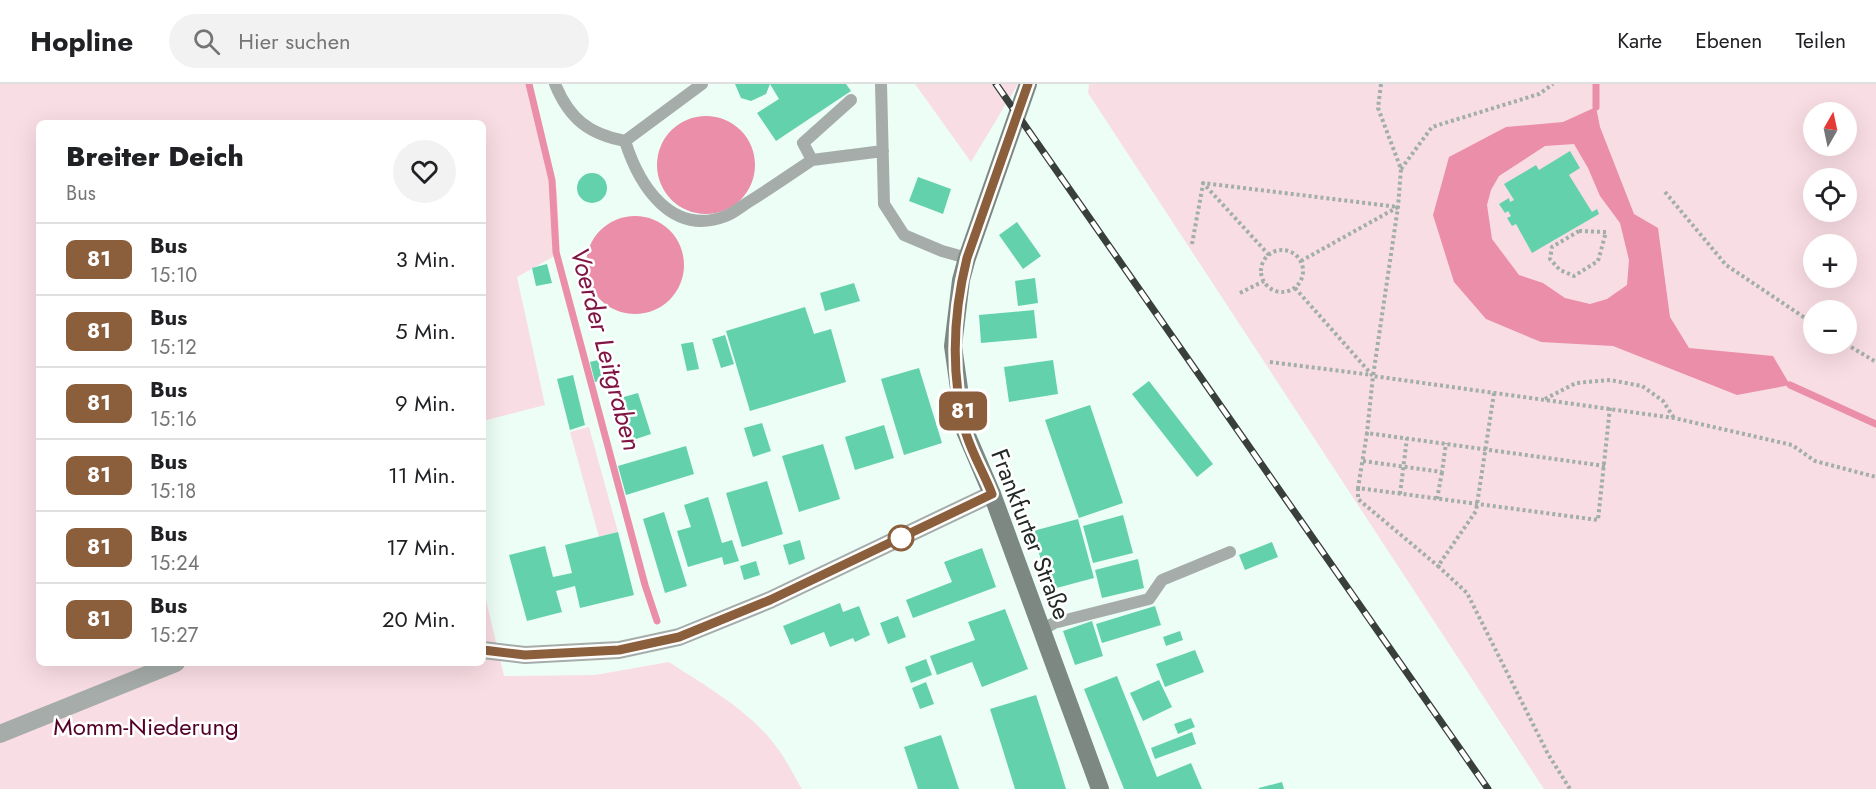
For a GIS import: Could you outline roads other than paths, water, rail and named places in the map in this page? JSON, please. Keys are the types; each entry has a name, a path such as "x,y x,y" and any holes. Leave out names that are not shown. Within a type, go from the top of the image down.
{"main road":[{"name":"Frankfurter Straße","path":"1028,84 967,258 961,280 953,346 965,431 992,494 1100,789"}],"street":[{"path":"486,650 525,655 619,650 679,637 770,600 992,494"},
{"path":"0,734 169,666"}],"lane":[{"path":"555,84 564,106 587,127 608,138 625,141 702,84"},
{"path":"881,84 884,204 904,235 942,251 967,258"},
{"path":"812,160 803,143 851,100"},
{"path":"625,141 632,164 652,196 667,211 698,221 727,216 812,160 883,151"},
{"path":"1042,630 1054,623 1149,599 1162,580 1230,552"}],"waterway":[{"name":"Voerder Leitgraben","path":"529,84 552,180 556,252 645,585 657,621"},
{"path":"1596,84 1596,107"},
{"path":"1790,385 1876,424"}],"railway":[{"path":"996,84 1488,789"}],"park label":[{"name":"Momm-Niederung","path":"146,726"}]}
